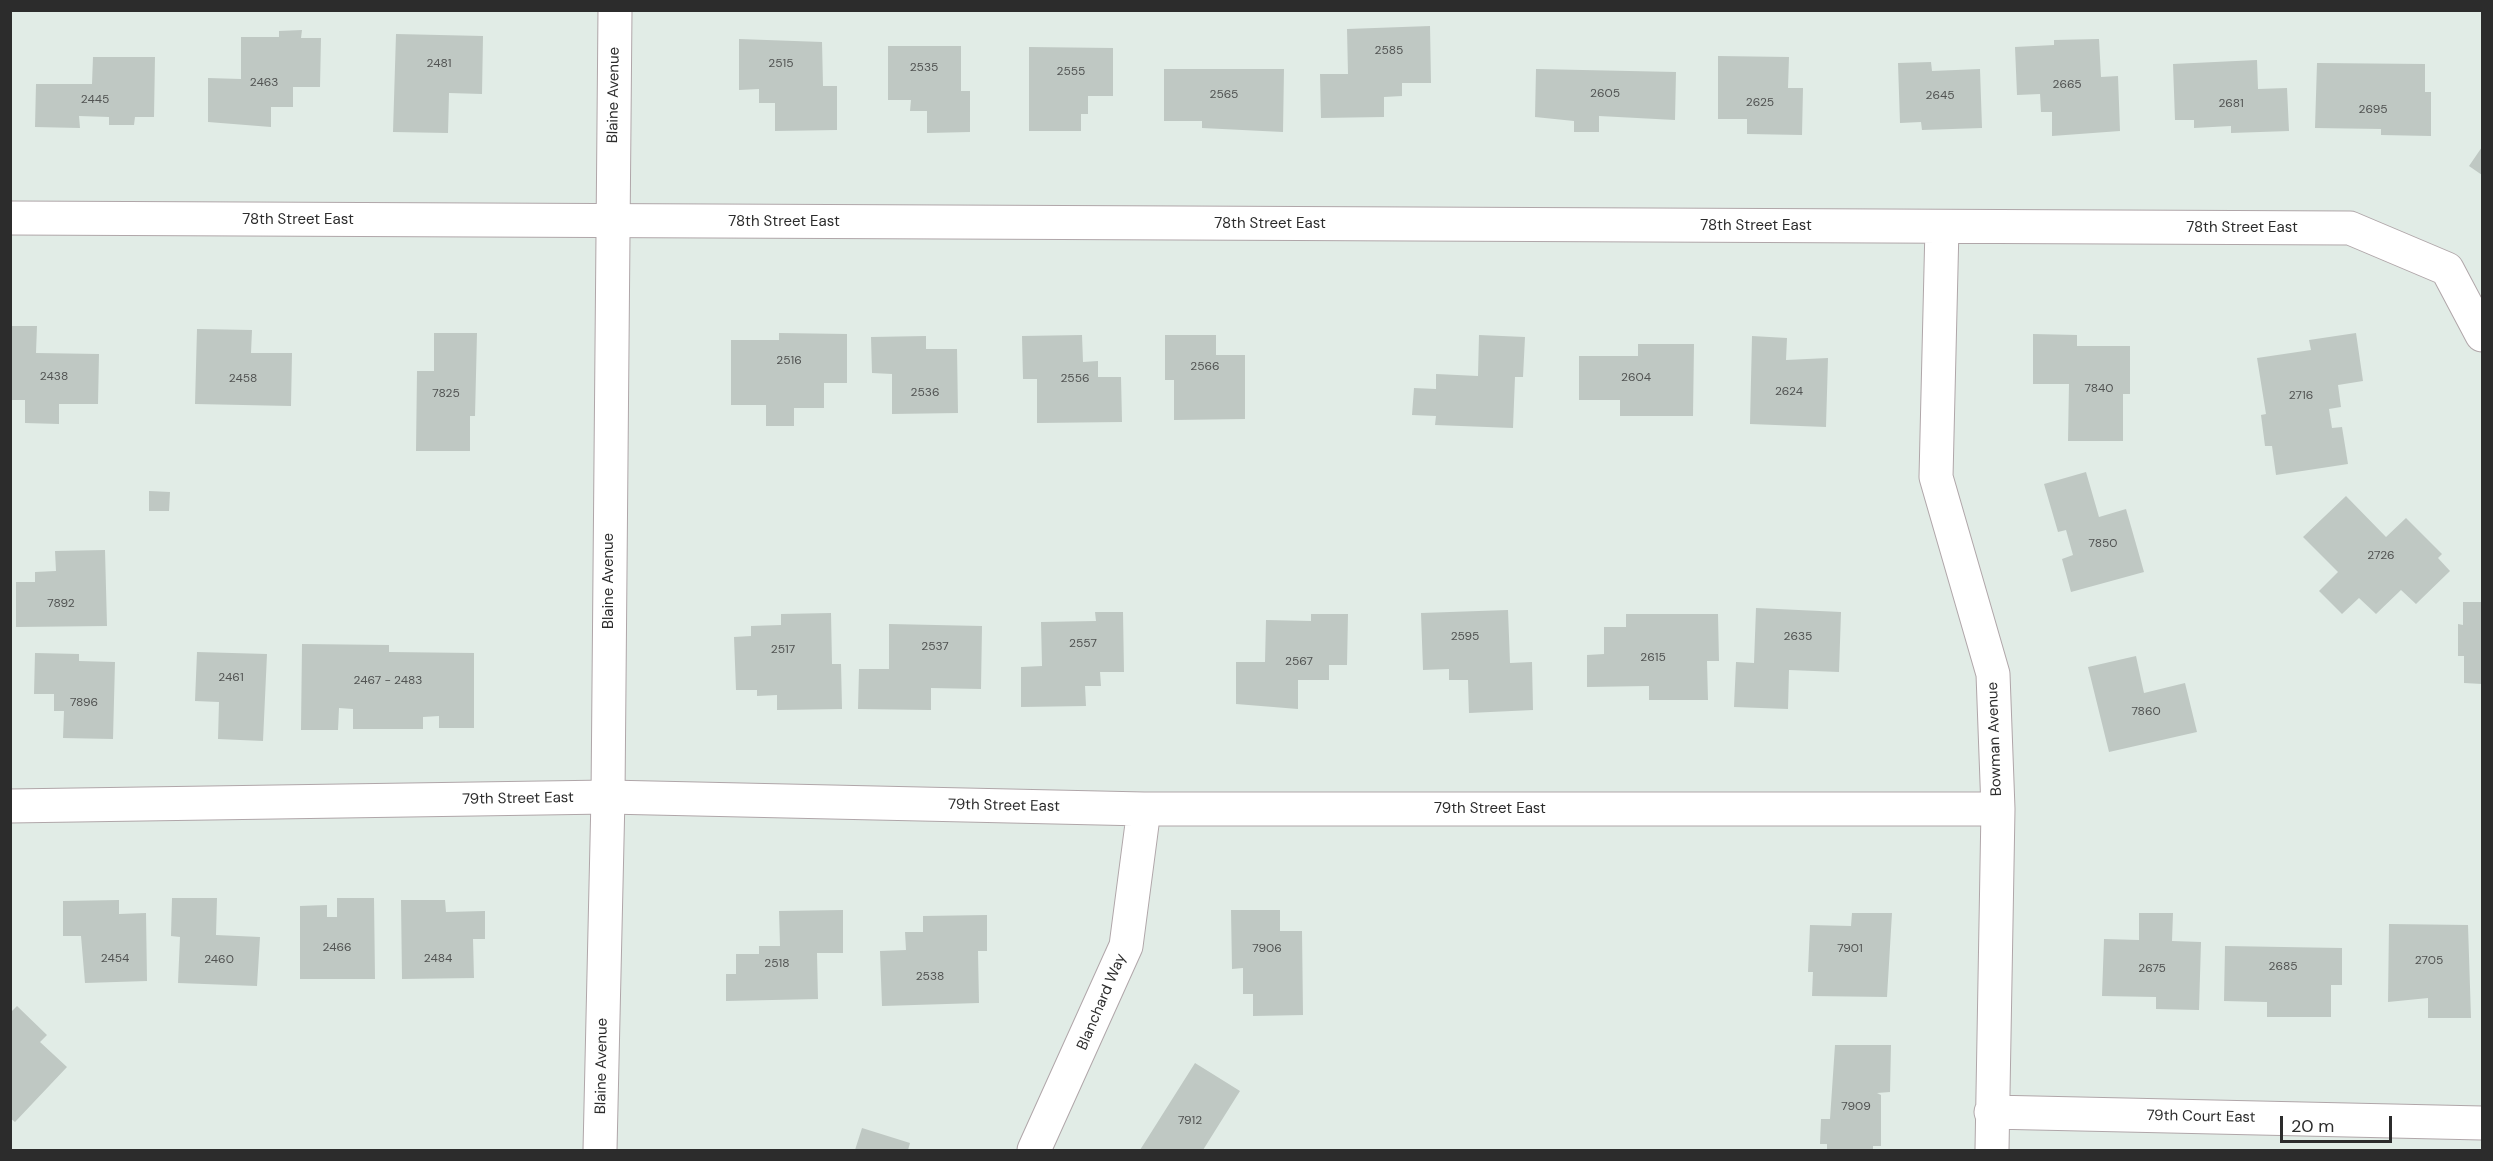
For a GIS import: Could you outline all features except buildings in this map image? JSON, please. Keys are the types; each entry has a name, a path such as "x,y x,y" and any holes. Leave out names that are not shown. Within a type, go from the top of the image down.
{"street":[{"name":"Blaine Avenue","path":"600,1150 608,797 615,10"},
{"name":"78th Street East","path":"10,218 2350,228 2447,269 2482,334"},
{"name":"Bowman Avenue","path":"1942,227 1936,477 1993,674 1998,809 1992,1150"},
{"name":"79th Street East","path":"10,806 608,797 1144,809 1998,809"},
{"name":"Blanchard Way","path":"1034,1150 1126,946 1144,809"},
{"name":"79th Court East","path":"1992,1112 2482,1123"}]}
